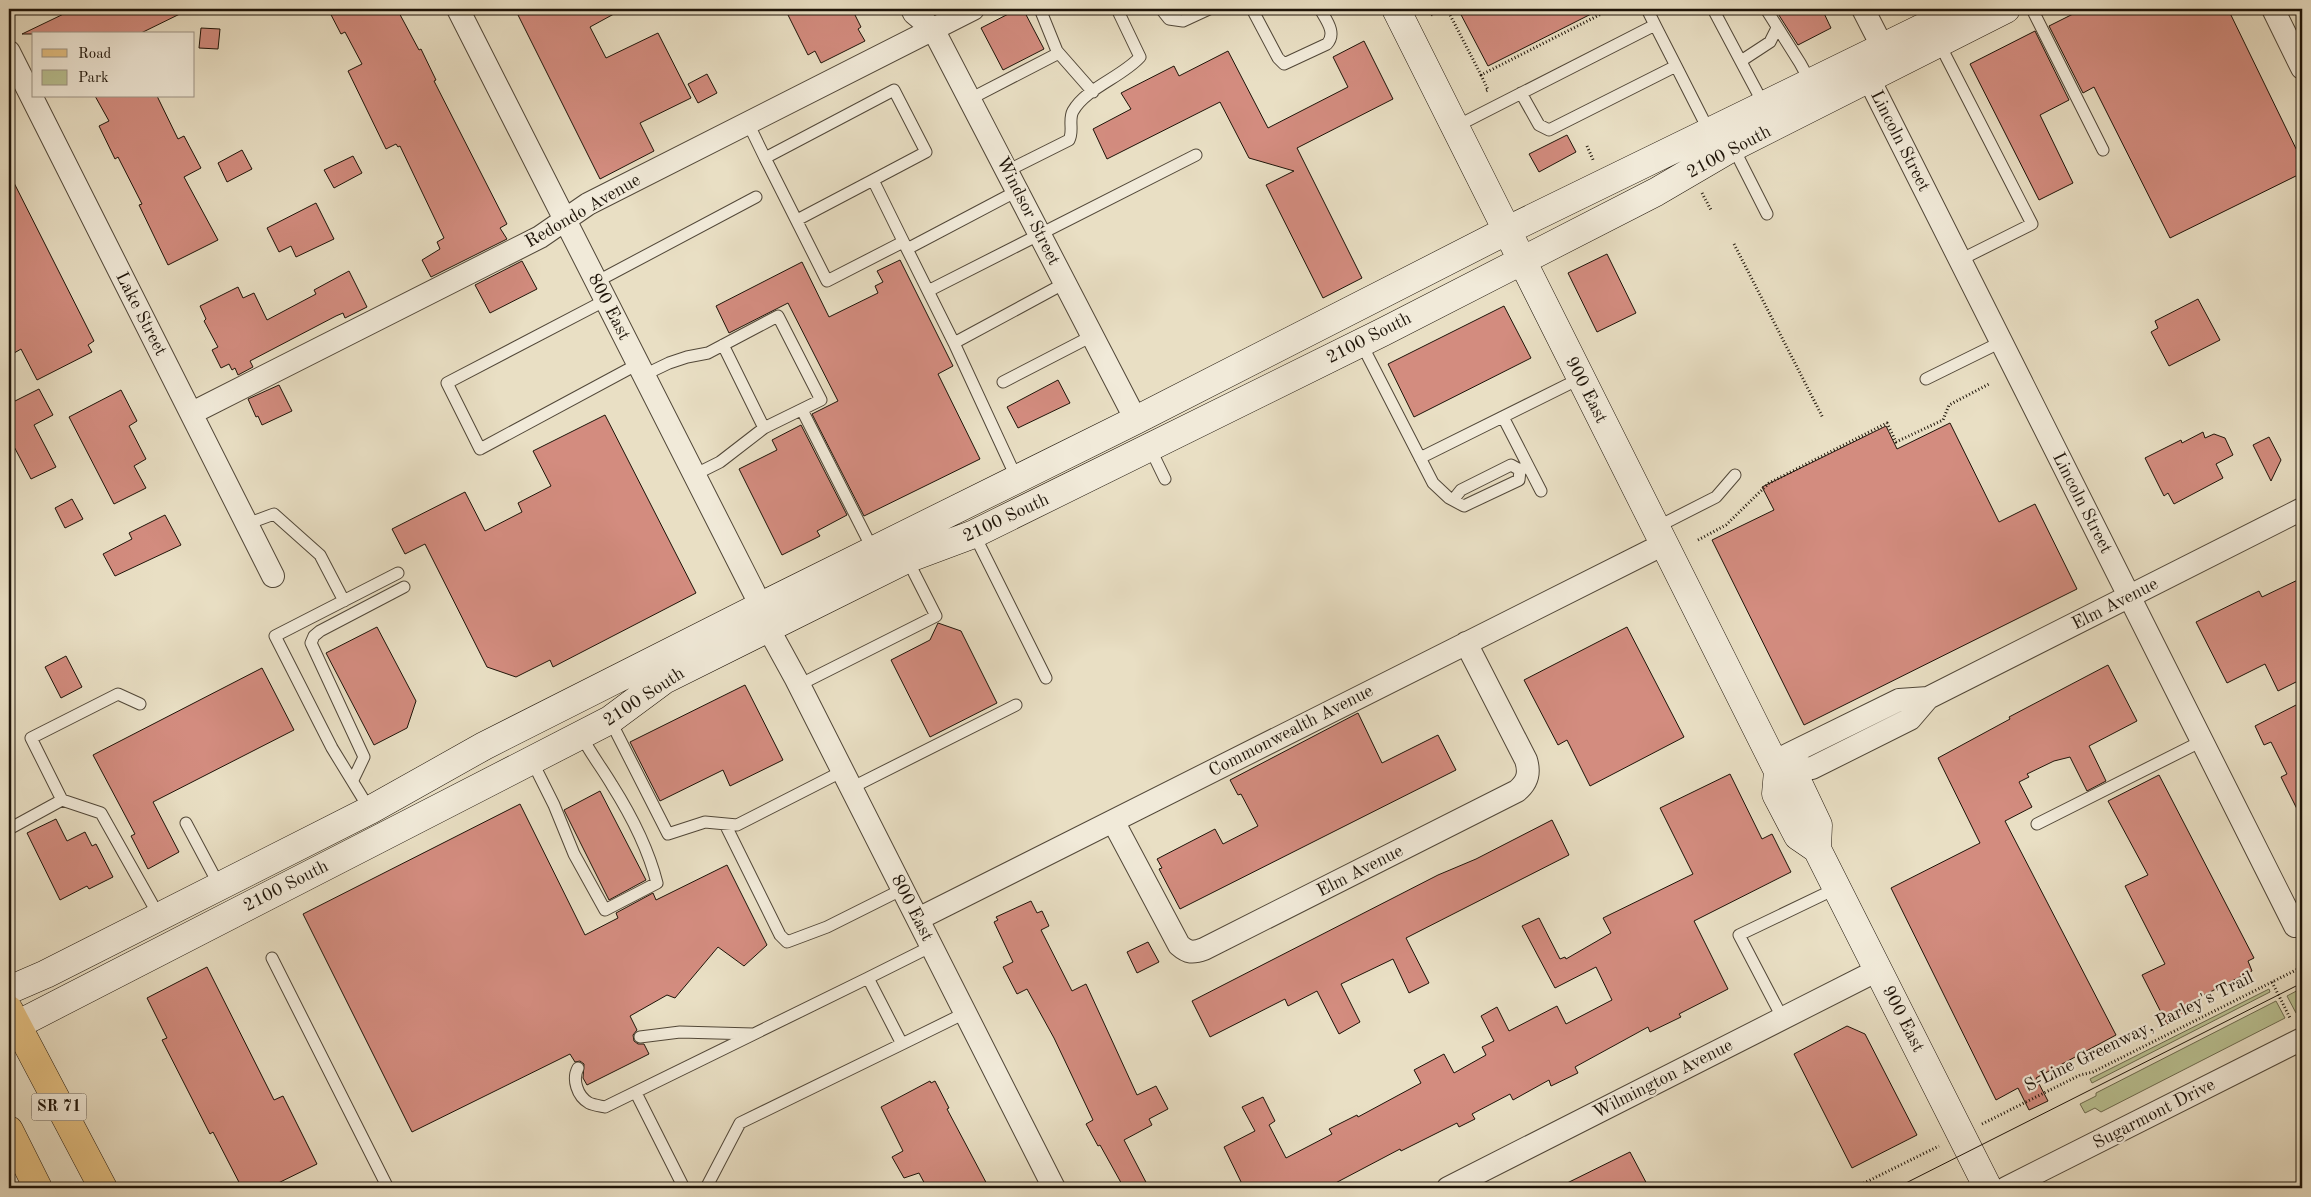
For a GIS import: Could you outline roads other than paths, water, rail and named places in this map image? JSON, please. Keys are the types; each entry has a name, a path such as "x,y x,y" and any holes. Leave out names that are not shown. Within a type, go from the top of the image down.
{"main road":[{"name":"900 East","path":"1396,9 1776,766 1799,785 1818,825 1817,849 1988,1188"},
{"name":"2100 South","path":"9,990 46,974 370,810 484,746 764,617 974,534 1361,342 1656,192 1734,147 1869,79 1927,38 1961,9"},
{"name":"2100 South","path":"11,1021 532,761 610,720 664,680 873,550 1136,420 1508,230 1883,48 1927,38 2006,9"},
{"path":"1150,448 1157,431 1163,423 1292,357 1307,345 1312,331"},
{"path":"974,534 977,522 987,511 1124,442 1134,430 1136,420"},
{"name":"SR 71","path":"11,1021 103,1188"},
{"name":"SR 71","path":"9,1130 38,1188"}],"street":[{"name":"800 East","path":"458,9 1054,1188"},
{"name":"Windsor Street","path":"912,9 914,13 934,29 1136,420"},
{"name":"Redondo Avenue","path":"192,413 540,237 588,204 973,9"},
{"path":"1863,9 1883,48"},
{"path":"2272,9 2302,68"},
{"name":"Lake Street","path":"9,52 32,97"},
{"name":"Lincoln Street","path":"1869,79 2295,926"},
{"name":"Lake Street","path":"32,98 273,576"},
{"name":"Elm Avenue","path":"1776,766 1899,700 1928,698 2302,509"},
{"name":"Commonwealth Avenue","path":"918,919 1466,643 1660,536"},
{"name":"Elm Avenue","path":"1113,821 1179,945 1186,951 1194,952 1204,949 1517,792 1524,786 1529,769 1526,760 1466,643"},
{"name":"Wilmington Avenue","path":"1448,1188 1878,970"},
{"name":"Sugarmont Drive","path":"2006,1188 2302,1039"}],"lane":[{"path":"1040,9 1057,50 1093,92"},
{"path":"748,123 827,281 905,245 1012,181 1069,140 1072,134 1071,116 1074,109 1093,92 1140,57 1117,9"},
{"path":"1161,9 1168,19 1182,21 1209,9"},
{"path":"1252,9 1278,58 1284,64 1327,44 1331,40 1332,34 1320,9"},
{"path":"1647,9 1709,132"},
{"path":"1713,9 1764,105"},
{"path":"1766,9 1800,63 1810,83"},
{"path":"2032,9 2103,150"},
{"path":"1455,127 1655,25"},
{"path":"1741,61 1770,42 1777,28"},
{"path":"1927,38 2032,224 1960,260"},
{"path":"970,99 1055,55 1057,50"},
{"path":"1522,94 1539,126 1549,130 1676,66"},
{"path":"764,158 894,90 926,152 797,220"},
{"path":"1734,147 1767,214"},
{"path":"928,291 1196,155"},
{"path":"873,180 954,343 1017,479"},
{"path":"694,475 720,462 764,428 821,400 778,316 708,353 641,370 480,449 447,383 756,197"},
{"path":"954,343 1065,284"},
{"path":"1003,382 1092,336"},
{"path":"1361,342 1433,483 1454,500 1464,506 1519,480 1524,468"},
{"path":"1926,378 2001,342"},
{"path":"723,345 764,428"},
{"path":"1420,458 1580,378"},
{"path":"802,410 873,550"},
{"path":"1503,417 1524,468 1541,491"},
{"path":"1150,448 1165,479"},
{"path":"1454,500 1461,490 1512,465 1524,468"},
{"path":"1660,536 1716,497 1735,475"},
{"path":"247,524 274,514 320,555 344,601"},
{"path":"974,534 1046,678"},
{"path":"800,685 936,616 907,560"},
{"path":"370,810 332,748 275,636 398,573"},
{"path":"353,780 364,757 311,643 314,636 320,631 404,587"},
{"path":"140,704 118,694 31,738 62,800 101,813 158,916"},
{"path":"610,720 668,834 705,822 737,825 1016,705"},
{"path":"532,761 554,805 574,854 605,910 657,883 649,854 613,786 591,754 581,735"},
{"path":"2037,824 2202,741"},
{"path":"9,829 62,800"},
{"path":"186,823 220,885"},
{"path":"725,824 780,935 787,942 827,927 903,889"},
{"path":"1783,1019 1739,935 1836,888"},
{"path":"578,1068 574,1075 576,1087 589,1103 605,1107 932,946"},
{"path":"272,958 388,1188"},
{"path":"868,978 902,1044"},
{"path":"706,1188 740,1123 965,1013"},
{"path":"640,1037 680,1032 754,1034"},
{"path":"636,1092 684,1188"}],"tram line":[{"path":"1896,1188 2302,983"}]}
